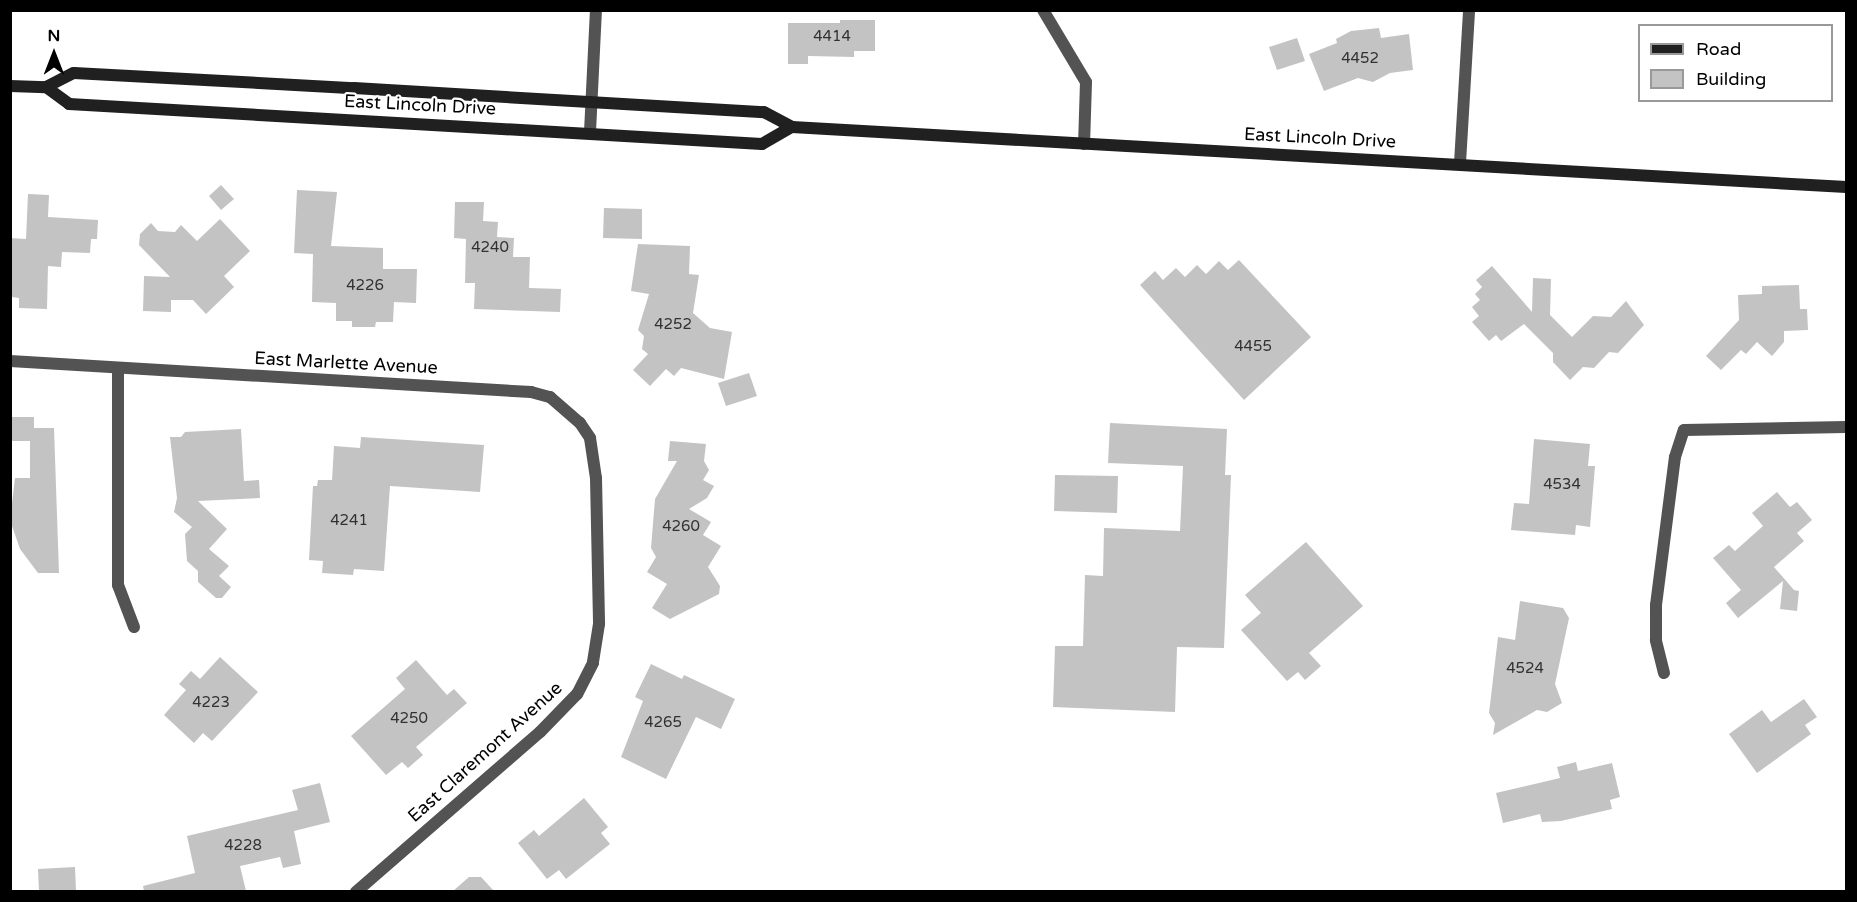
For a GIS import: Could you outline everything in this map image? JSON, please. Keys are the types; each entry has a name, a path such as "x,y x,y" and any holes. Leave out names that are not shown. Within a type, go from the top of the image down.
{"main road":[{"name":"East Lincoln Drive","path":"10,86 46,87 74,73 764,112 792,127 1460,163 1846,188"},
{"name":"East Lincoln Drive","path":"46,87 69,104 590,132 762,144 792,127"}],"street":[{"path":"590,132 596,10"},
{"path":"1043,10 1086,82 1084,144"},
{"path":"1460,163 1469,10"},
{"name":"East Marlette Avenue","path":"10,362 531,392 550,397 566,410"},
{"path":"118,368 118,585 134,627"},
{"name":"East Claremont Avenue","path":"356,891 540,732 577,694 593,663 599,624 596,478 590,438 566,410"},
{"path":"1664,673 1656,640 1656,605 1675,457 1684,430 1846,427"}],"building":[{"path":"840,20 875,20 875,51 854,51 854,57 808,56 808,64 788,64 788,23 840,23"},
{"path":"1379,28 1381,38 1409,34 1413,70 1390,73 1373,82 1358,78 1324,91 1309,54 1337,43 1336,39 1351,31"},
{"path":"1297,38 1305,61 1277,70 1269,47"},
{"path":"221,185 234,199 221,210 209,196"},
{"path":"297,190 337,192 331,246 383,248 383,269 417,269 416,303 394,302 393,322 376,322 375,327 352,327 352,321 336,321 336,303 312,302 313,254 294,253"},
{"path":"28,194 49,195 48,217 98,220 97,239 91,239 90,253 62,252 61,267 48,266 47,309 19,308 19,298 12,297 10,238 26,239"},
{"path":"455,202 484,202 483,221 498,222 497,237 514,238 513,257 530,257 529,288 561,289 560,312 474,309 475,283 465,283 466,239 454,238"},
{"path":"604,208 642,209 642,239 603,238"},
{"path":"220,219 250,251 224,276 234,287 206,314 193,300 171,300 171,312 143,311 144,276 170,277 139,245 140,234 151,223 158,231 175,232 181,225 197,241"},
{"path":"638,244 690,246 689,274 699,275 693,313 710,328 732,332 724,379 681,368 674,376 666,369 650,386 633,370 648,354 642,349 644,336 638,330 649,294 631,291"},
{"path":"1239,260 1311,337 1244,400 1140,285 1155,271 1163,280 1176,268 1185,277 1197,265 1206,274 1219,261 1228,270"},
{"path":"1492,266 1532,312 1533,278 1551,279 1550,315 1572,337 1593,316 1611,317 1626,301 1644,325 1618,353 1609,352 1594,368 1583,367 1570,380 1553,362 1553,353 1524,324 1501,341 1496,335 1489,341 1472,322 1479,316 1472,307 1480,300 1475,294 1482,287 1476,280"},
{"path":"1799,285 1800,309 1807,309 1808,330 1784,331 1784,342 1772,356 1757,342 1746,354 1741,350 1721,370 1706,356 1739,320 1738,295 1762,294 1762,286"},
{"path":"749,373 757,396 726,406 718,383"},
{"path":"10,417 34,417 34,428 54,428 59,573 38,573 20,549 10,520 15,478 30,478 30,441 10,441"},
{"path":"1110,423 1227,429 1225,475 1231,475 1224,648 1177,647 1175,712 1053,707 1055,646 1083,646 1085,575 1103,576 1104,528 1180,531 1183,466 1108,463"},
{"path":"241,429 244,481 259,480 260,498 198,501 227,529 209,549 229,566 219,576 231,587 222,598 216,598 198,582 198,571 187,561 185,534 192,527 174,512 177,498 170,437 181,437 185,432"},
{"path":"361,437 484,445 480,492 390,486 384,571 354,569 353,575 322,573 323,561 309,560 313,486 317,486 318,480 332,480 334,446 360,448"},
{"path":"1534,439 1590,444 1588,466 1595,466 1590,527 1576,525 1575,535 1511,530 1514,503 1529,504"},
{"path":"670,441 706,444 704,461 709,470 703,480 714,486 707,498 689,509 711,522 703,535 721,546 708,567 720,586 719,594 670,619 652,608 667,584 647,572 656,557 651,548 655,499 677,461 668,461"},
{"path":"1055,475 1118,476 1117,513 1054,511"},
{"path":"1777,492 1790,507 1797,502 1812,520 1797,533 1804,541 1774,567 1794,590 1799,591 1797,611 1780,609 1783,581 1738,618 1726,603 1741,590 1713,558 1729,545 1735,551 1763,526 1752,513"},
{"path":"1306,542 1363,606 1309,653 1321,666 1305,680 1298,672 1287,681 1241,630 1261,613 1245,595"},
{"path":"1520,601 1563,608 1569,618 1555,684 1562,703 1547,712 1537,710 1493,735 1495,723 1489,713 1498,637 1515,640"},
{"path":"220,657 258,692 212,741 203,733 194,743 164,715 186,690 179,684 191,671 200,679"},
{"path":"416,660 447,695 454,689 467,703 416,747 423,755 408,768 402,762 386,775 351,736 405,689 396,678"},
{"path":"651,664 682,679 684,675 735,699 721,729 696,717 666,779 621,757 643,701 635,697"},
{"path":"1804,699 1817,717 1805,725 1811,734 1757,773 1729,734 1762,710 1771,722"},
{"path":"1576,762 1578,771 1612,763 1620,797 1610,800 1612,809 1561,821 1542,822 1540,814 1503,823 1496,793 1560,778 1557,767"},
{"path":"320,783 330,822 294,831 301,864 283,868 280,857 240,866 246,891 144,891 143,886 195,873 187,836 298,810 292,790"},
{"path":"584,798 608,827 601,833 610,844 566,879 559,870 547,879 518,843 534,830 539,836"},
{"path":"75,867 76,891 39,891 38,869"},
{"path":"469,877 481,877 494,891 453,891"}]}
